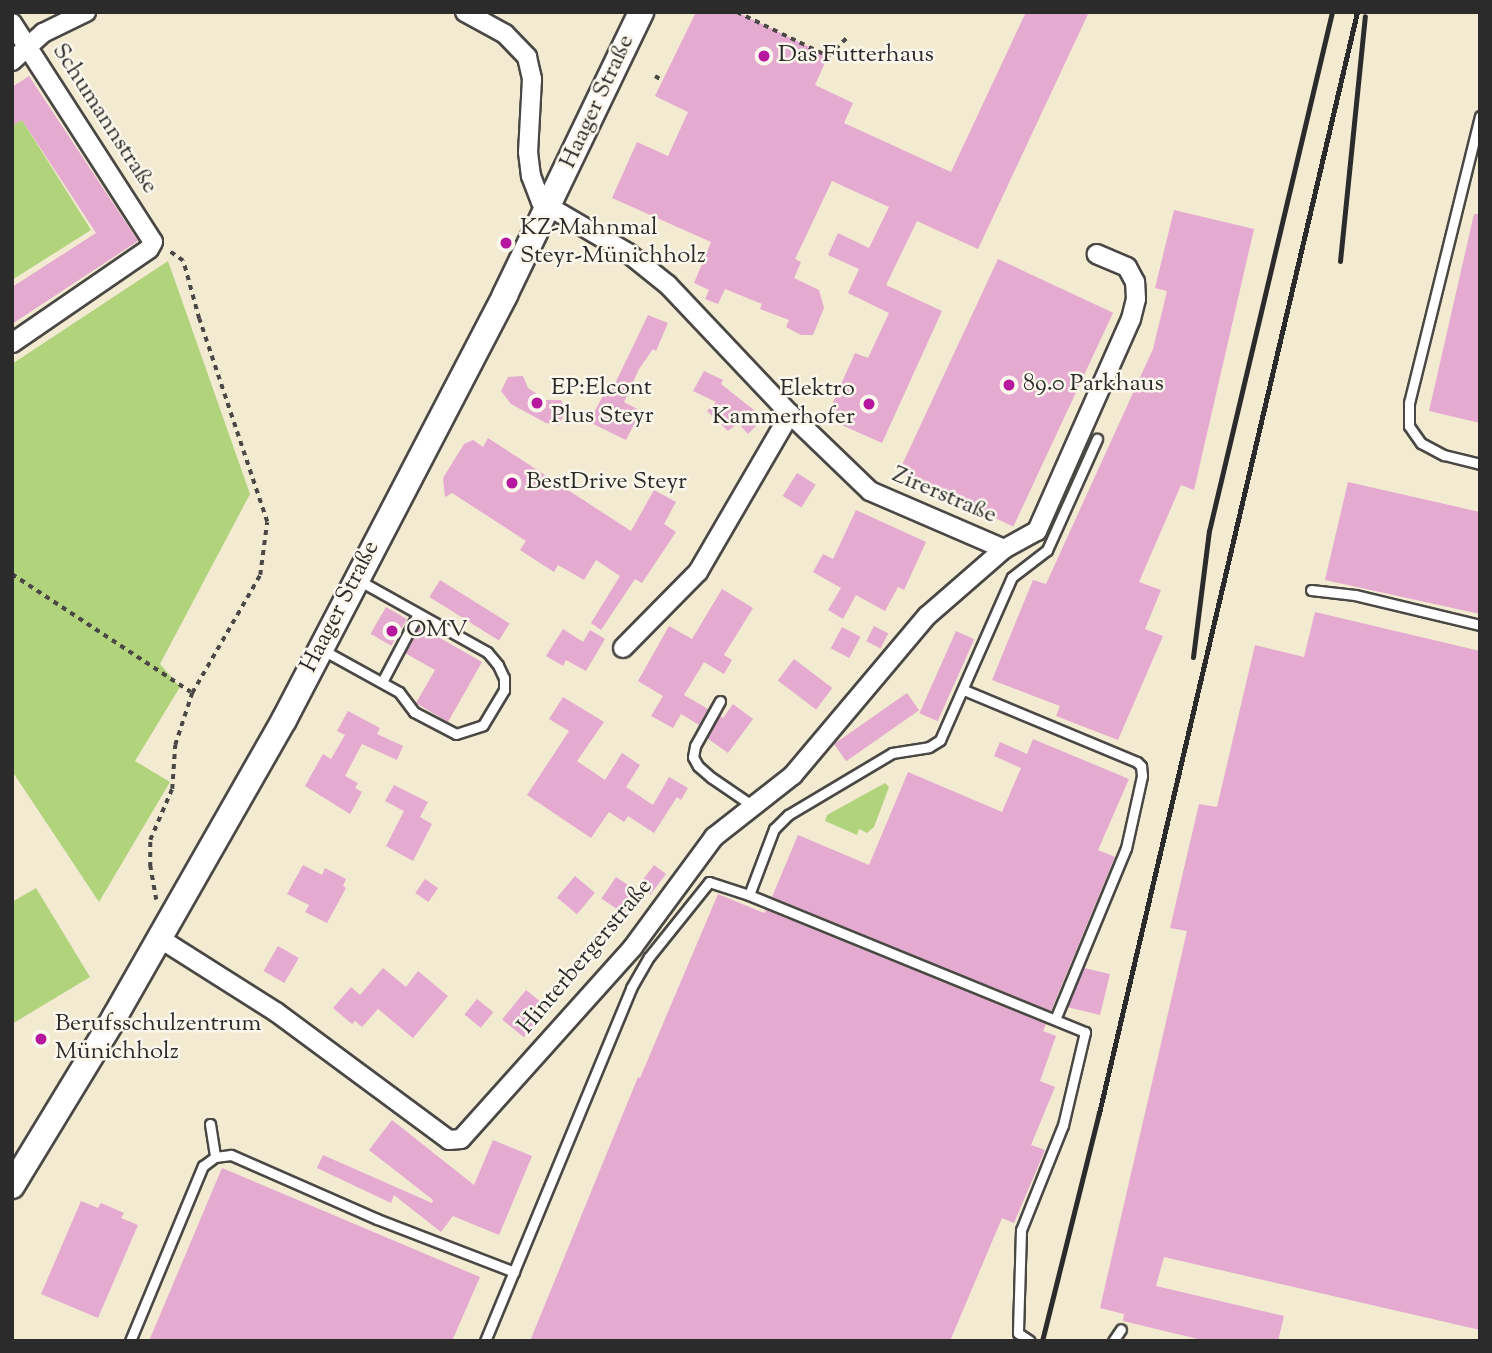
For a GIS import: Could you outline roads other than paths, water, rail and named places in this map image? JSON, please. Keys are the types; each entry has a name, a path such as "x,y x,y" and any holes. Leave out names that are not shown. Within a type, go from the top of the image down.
{"main road":[{"name":"Haager Straße","path":"12,1186 234,811 547,208 641,12"}],"street":[{"path":"12,61 62,21 86,12"},
{"path":"466,12 505,34 527,57 532,79 528,152 531,176 535,193 547,208"},
{"name":"Schumannstraße","path":"12,23 153,242 149,249 12,343"},
{"name":"Zirerstraße","path":"547,208 628,253 668,285 790,414 870,491 1004,549 1028,538 1045,518 1131,319 1136,291 1129,271 1125,265 1097,254"},
{"path":"623,649 698,572 790,414"},
{"name":"Hinterbergerstraße","path":"163,931 449,1140 461,1139 633,947 714,837 793,775 927,615 1004,549"}],"lane":[{"path":"1480,116 1409,403 1409,426 1421,443 1444,455 1480,464"},
{"path":"749,895 779,823 892,753 937,743 964,690 1012,577 1047,550 1097,439"},
{"path":"320,649 399,692 414,712 446,732 456,734 483,725 504,690 504,678 499,664 487,652 355,579"},
{"path":"1311,590 1356,595 1480,625"},
{"path":"382,682 418,614"},
{"path":"964,690 1141,766 1142,776 1126,848 1055,1019"},
{"path":"720,701 695,746 694,757 698,766 712,778 754,806"},
{"path":"485,1341 640,970 707,883 713,882 1086,1032 1063,1125 1021,1230 1018,1333 1030,1341"},
{"path":"210,1124 215,1157"},
{"path":"130,1341 203,1166 215,1157 231,1155 377,1219 514,1272"},
{"path":"1113,1341 1121,1329"}],"railway":[{"path":"1193,657 1209,531 1332,12"},
{"path":"1042,1341 1099,1113 1357,12"},
{"path":"1340,261 1365,16"}],"place":[{"name":"Das Futterhaus","path":"764,56"},
{"name":"KZ-Mahnmal Steyr-Münichholz","path":"506,243"},
{"name":"89.0 Parkhaus","path":"1009,385"},
{"name":"EP:Elcont Plus Steyr","path":"537,403"},
{"name":"Elektro Kammerhofer","path":"869,404"},
{"name":"BestDrive Steyr","path":"512,483"},
{"name":"OMV","path":"392,631"},
{"name":"Berufsschulzentrum Münichholz","path":"41,1039"}]}
